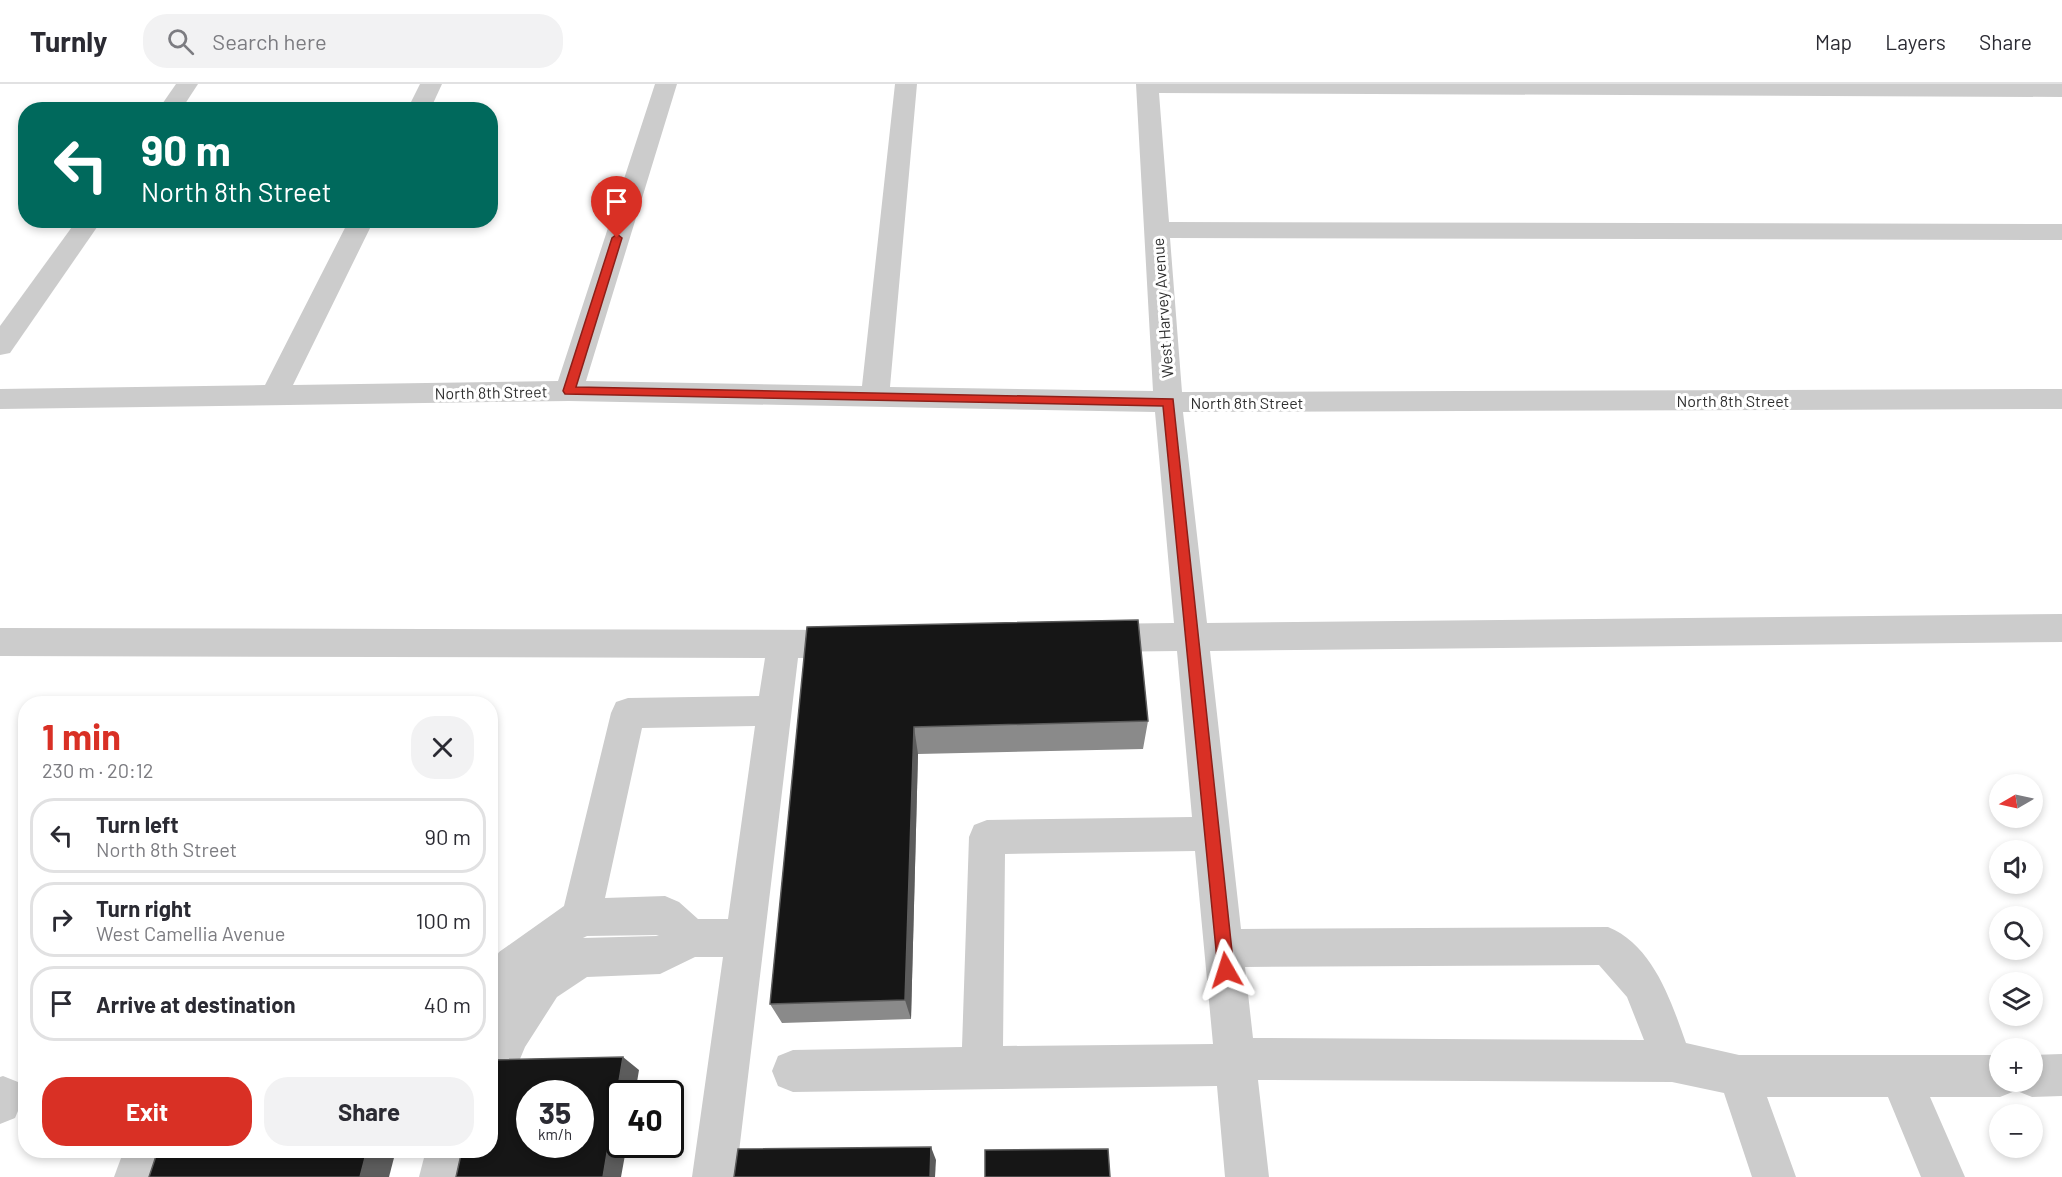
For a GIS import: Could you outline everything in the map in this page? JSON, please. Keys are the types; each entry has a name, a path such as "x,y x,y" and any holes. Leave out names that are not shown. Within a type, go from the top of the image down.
{"street":[{"path":"175,102 187,84"},
{"path":"422,102 431,84"},
{"path":"569,391 666,84"},
{"path":"875,397 906,84"},
{"path":"1147,85 2062,90"},
{"name":"West Harvey Avenue","path":"1147,85 1168,402 1247,1177"},
{"path":"0,346 84,228"},
{"path":"274,395 358,228"},
{"path":"1157,230 2062,231"},
{"name":"North 8th Street","path":"0,399 569,391 1168,402 2062,399"},
{"path":"1064,639 2062,628"},
{"path":"0,642 783,645 877,643"},
{"path":"714,1177 783,645"},
{"path":"581,918 628,713 775,711"},
{"path":"982,1068 987,837 1212,834"},
{"path":"498,993 513,966 581,918 665,915 691,938"},
{"path":"498,1062 511,1033 543,983 581,958 660,955 691,938 746,938"},
{"path":"1224,948 1608,945 1641,983 1672,1061"},
{"path":"792,1071 1236,1062 1672,1061 1739,1076 1901,1078 1989,1076"},
{"path":"2043,1076 2062,1075"},
{"path":"1739,1076 1774,1177"},
{"path":"1901,1078 1942,1177"},
{"path":"136,1177 143,1158"},
{"path":"441,1177 446,1158"},
{"path":"466,1177 471,1158"}],"building":[{"path":"1138,620 1148,721 914,727 905,1000 770,1004 807,627"},
{"path":"623,1057 619,1080 606,1080 606,1158 603,1177 456,1177 460,1158 498,1158 498,1060"},
{"path":"931,1147 930,1177 734,1177 738,1149"},
{"path":"1108,1149 1110,1177 985,1177 985,1150"},
{"path":"155,1158 365,1158 360,1177 149,1177"}],"route":[{"path":"617,238 569,391 1168,402 1226,970"}]}
